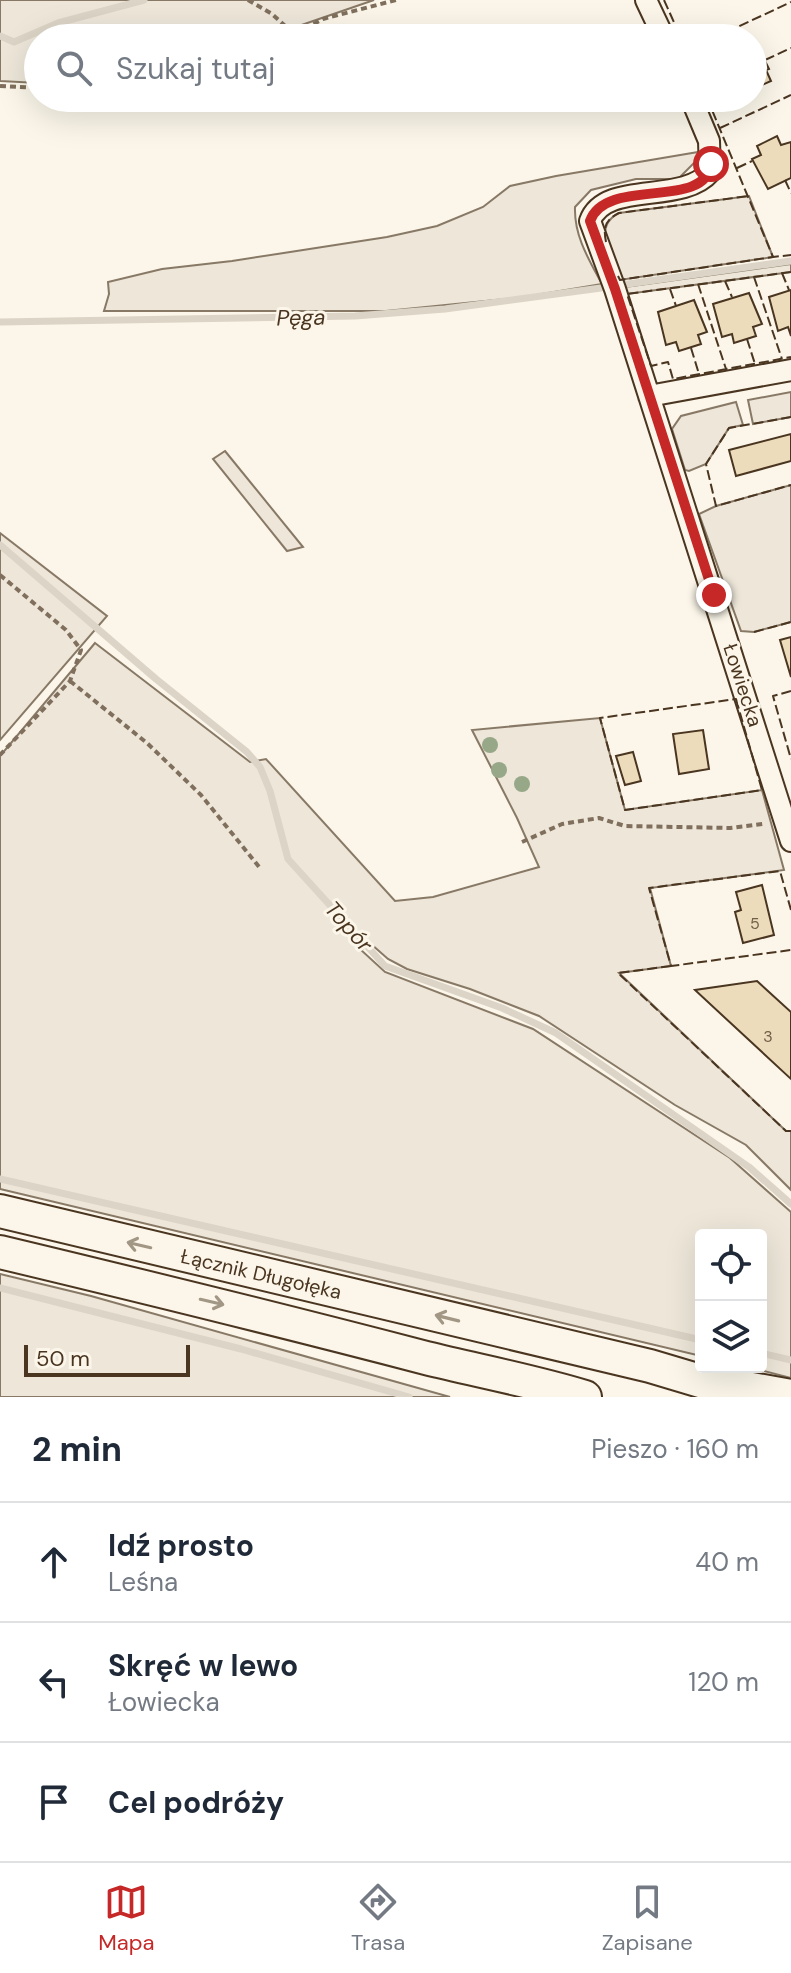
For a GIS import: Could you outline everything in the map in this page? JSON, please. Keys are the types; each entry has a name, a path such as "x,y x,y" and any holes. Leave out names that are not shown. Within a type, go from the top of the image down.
{"main road":[{"name":"Łącznik Długołęka","path":"0,1211 522,1337 693,1389"},
{"name":"Łącznik Długołęka","path":"0,1252 225,1305 430,1359"},
{"path":"430,1359 534,1397"},
{"path":"430,1359 585,1397"},
{"path":"693,1389 791,1396"},
{"path":"693,1389 754,1397"}],"street":[{"path":"646,0 657,24"},
{"name":"Łowiecka","path":"697,112 709,141 710,172 703,181 689,188 617,200 593,211 591,229 615,289 788,831"},
{"path":"649,396 791,370"}],"path":[{"path":"248,0 283,24"},
{"path":"313,24 396,0"},
{"path":"0,86 24,87"},
{"path":"0,575 66,630 81,650 70,681 0,755"},
{"path":"70,681 147,743 201,795 260,868"},
{"path":"522,842 562,824 599,818 625,826 788,831"}],"shaded area":[{"path":"0,0 374,0 304,24 24,24 24,82 0,81"},
{"path":"698,152 696,161 678,179 636,179 591,190 575,207 580,238 602,284 524,297 386,311 104,311 109,294 108,282 162,269 387,237 437,226 483,207 510,186"},
{"path":"749,196 773,257 620,280 605,234 606,226 619,213"},
{"path":"791,264 791,272 627,294 625,287"},
{"path":"791,392 791,417 753,424 748,400"},
{"path":"736,402 743,425 729,428 706,464 685,470 672,429 681,416"},
{"path":"225,451 303,547 287,551 213,459"},
{"path":"791,485 791,622 754,632 741,631 699,514 716,506"},
{"path":"0,533 107,616 0,740"},
{"path":"95,643 250,762 266,759 395,901 433,897 539,867 472,730 600,718 625,810 762,790 784,870 650,888 671,966 619,973 786,1131 791,1131 791,1190 746,1145 675,1105 539,1016 407,969 388,959 371,944 361,950 385,972 533,1029 730,1158 791,1212 791,1378 767,1372 767,1229 695,1229 695,1355 0,1189 0,756"},
{"path":"0,1274 91,1296 450,1397 0,1397"}],"building":[{"path":"777,136 781,145 791,142 791,178 768,189 752,159 761,155 757,146"},
{"path":"791,290 791,336 788,327 778,331 769,297"},
{"path":"749,293 762,324 753,327 756,336 734,343 732,334 722,337 713,304"},
{"path":"694,300 707,332 698,335 701,344 679,351 676,342 666,345 658,312"},
{"path":"791,434 791,461 736,476 729,450"},
{"path":"791,637 791,677 780,640"},
{"path":"703,730 709,769 679,774 673,734"},
{"path":"633,752 641,781 625,785 616,756"},
{"path":"762,885 774,935 743,943 735,912 741,910 736,892"},
{"path":"757,981 791,1012 791,1079 695,990"}],"waterway":[{"path":"56,24 144,0"},
{"path":"0,36 14,42 24,38"},
{"name":"Pęga","path":"621,285 791,261"},
{"name":"Pęga","path":"0,322 355,316 445,309 601,288"},
{"name":"Topór","path":"0,545 156,679 247,752 260,767 270,791 288,859 385,966 502,1008 556,1033 749,1167 791,1204"},
{"path":"0,1179 695,1339"},
{"path":"0,1288 241,1349 409,1397"},
{"path":"767,1354 791,1360"}],"fence":[{"path":"664,0 675,24"},
{"path":"744,24 791,2"},
{"path":"767,59 791,48"},
{"path":"767,106 791,95"},
{"path":"713,112 773,257 791,255"},
{"path":"720,128 754,112"},
{"path":"737,168 752,161"},
{"path":"785,180 791,193"},
{"path":"606,242 606,224 619,213 749,196"},
{"path":"618,276 620,280 773,257"},
{"path":"791,272 627,294 651,366 668,362 673,379 791,357"},
{"path":"782,273 789,290"},
{"path":"754,277 782,359"},
{"path":"725,281 732,297"},
{"path":"698,284 726,369"},
{"path":"670,289 676,306"},
{"path":"747,339 755,364"},
{"path":"691,348 699,374"},
{"path":"791,417 729,428 706,464 716,506 791,485"},
{"path":"754,632 791,622"},
{"path":"791,691 773,696 791,759"},
{"path":"736,699 762,790 625,810 600,718 736,699"},
{"path":"791,910 780,871 649,888 671,966 791,950"},
{"path":"671,966 618,973 786,1131 791,1131"}],"route":[{"path":"711,164 710,172 703,181 689,188 606,203 593,211 590,221 714,595"}]}
